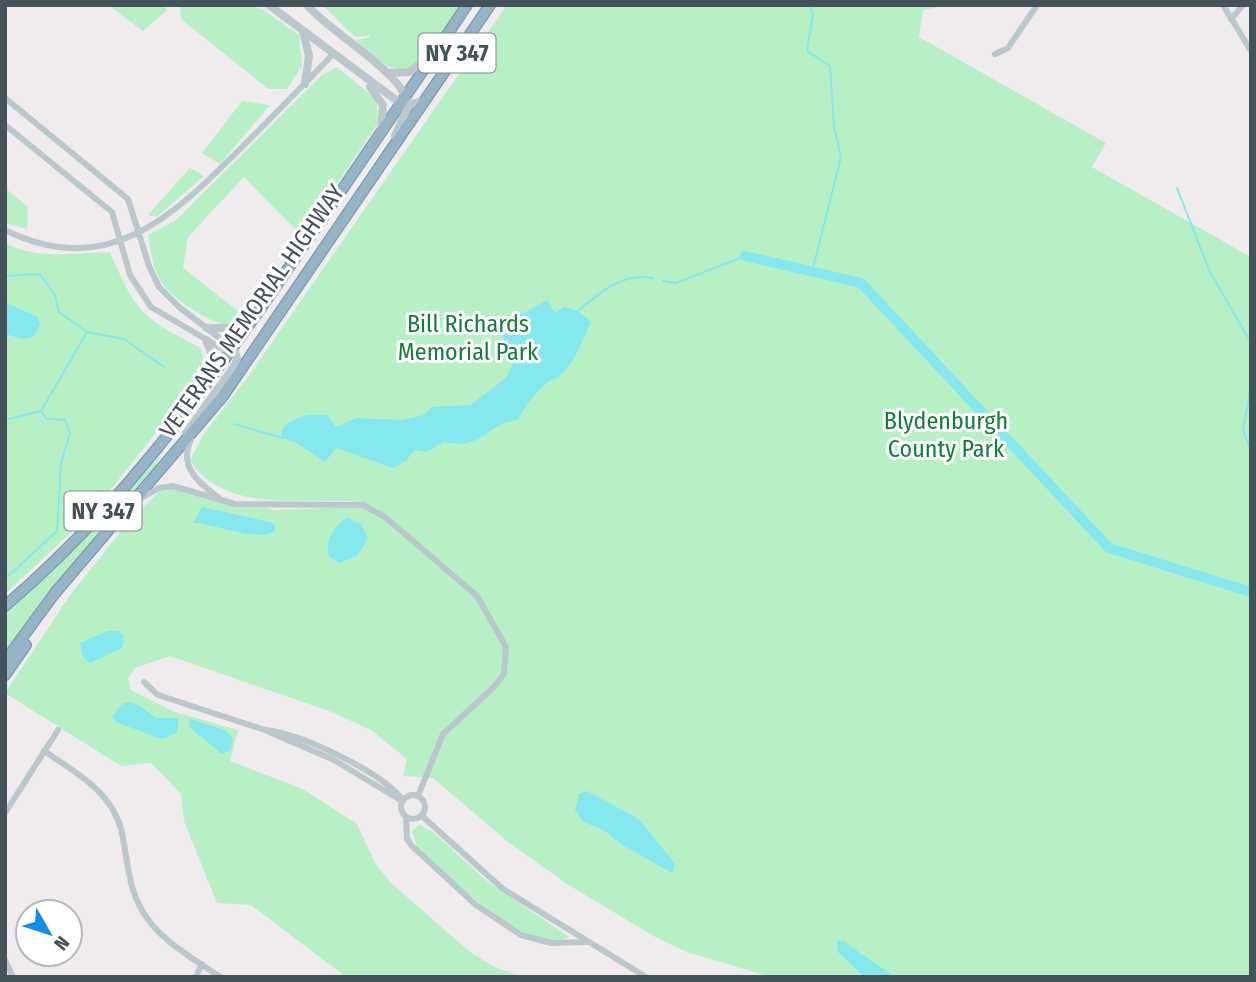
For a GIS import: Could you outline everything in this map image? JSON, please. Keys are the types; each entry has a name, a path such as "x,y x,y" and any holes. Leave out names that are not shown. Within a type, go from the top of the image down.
{"highway":[{"name":"VETERANS MEMORIAL HIGHWAY","path":"5,606 50,566 119,494 234,353 467,5"},
{"name":"VETERANS MEMORIAL HIGHWAY","path":"5,661 77,570 193,434 257,348 490,5"},
{"name":"NY 347","path":"5,676 77,570"}],"street":[{"path":"269,5 356,72 405,101 424,102"},
{"path":"995,54 1010,44 1037,5"},
{"path":"1223,5 1251,51"},
{"path":"1231,19 1243,5"},
{"path":"308,6 335,33 387,73 405,101"},
{"path":"303,32 309,57 305,84"},
{"path":"387,73 412,71 436,51"},
{"path":"5,230 27,239 59,246 99,245 140,233 186,203 333,54"},
{"path":"356,72 382,102 381,133"},
{"path":"5,98 126,197 132,205 149,266 159,287 174,303 234,353 235,365 192,424 171,460"},
{"path":"383,162 405,101"},
{"path":"5,125 112,212 130,275 151,307 206,340 234,353 246,355 257,348"},
{"path":"207,328 238,326 262,308"},
{"path":"205,390 214,360 206,340"},
{"path":"193,434 186,454 190,471 223,501"},
{"path":"136,501 159,488 173,486 223,501 281,505 350,503 376,510 462,582 484,605 506,647 504,674 495,687 443,734 429,763 418,796"},
{"path":"144,682 158,695 313,747 391,788 402,801"},
{"path":"5,813 58,730"},
{"path":"44,751 81,776 106,799 121,830 127,869 142,911 169,942 220,977"},
{"path":"422,816 425,805 418,796 411,795 402,801 400,808 406,818 407,839 411,846 499,922 540,942 588,942"},
{"path":"406,818 412,820 422,816"},
{"path":"422,816 503,889 646,977"},
{"path":"5,960 13,977"},
{"path":"196,977 202,964"}],"green space":[{"path":"108,5 164,5 167,10 143,31"},
{"path":"180,5 248,5 262,9 299,35 302,66 287,89 268,89 181,19"},
{"path":"322,5 462,5 440,38 420,60 409,67 398,69 382,63 356,40 370,37 371,32 368,36 355,37"},
{"name":"Blydenburgh County Park","path":"507,5 949,5 923,10 919,37 1106,143 1092,167 1251,257 1251,977 771,977 687,952 657,938 567,884 508,842 433,778 403,776 407,759 371,730 329,711 170,656 135,668 128,678 131,690 175,712 238,730 230,761 303,789 357,824 375,863 391,883 470,952 497,968 521,977 346,977 251,905 217,903 184,821 181,794 151,763 121,766 5,693 70,595 130,520 161,490 175,488 206,498 276,510 368,506 352,501 286,501 241,495 221,488 204,477 190,460 203,435 247,378"},
{"path":"337,67 377,100 378,123 302,236 244,177 188,237 183,268 244,316 230,326 195,311 170,293 161,281 153,262 148,235 176,220 322,75"},
{"path":"242,101 270,105 220,164 202,153"},
{"path":"190,168 204,176 157,217 148,215"},
{"path":"5,188 28,207 27,229 5,223"},
{"path":"5,243 43,254 110,252 127,289 143,312 153,321 201,348 203,362 200,373 186,395 92,513 5,594 5,334 21,339 38,317 5,302"},
{"path":"163,453 151,474 5,653 5,614 79,545"},
{"path":"419,824 433,832 487,881 569,937 552,940 532,936 488,910 417,847 412,832"}],"water":[{"path":"547,300 555,313 564,307 578,311 591,322 567,368 539,390 518,420 498,426 469,443 444,442 426,452 414,450 406,461 393,468 336,448 325,462 298,444 281,437 282,429 287,424 308,415 327,415 336,427 356,418 403,420 423,415 432,407 470,405 506,378 514,361 494,322 526,312"},
{"path":"5,302 38,317 40,325 33,337 21,339 5,334"},
{"path":"202,507 270,522 275,525 275,531 258,535 247,534 193,523"},
{"path":"347,518 361,524 368,538 358,555 340,563 330,558 328,547 334,530"},
{"path":"108,631 119,631 125,638 121,638 124,641 122,648 90,663 83,657 80,643"},
{"path":"128,702 139,705 156,718 179,718 177,733 161,739 116,722 112,717 121,705"},
{"path":"190,719 225,730 233,739 231,750 222,754 189,727"},
{"path":"587,791 639,819 675,864 672,873 621,844 605,831 584,822 575,810 579,794"},
{"path":"837,941 843,941 895,977 864,977 838,952"}],"waterway":[{"path":"809,5 813,13 807,51 830,66 834,126 841,157 812,272"},
{"path":"1177,188 1210,272 1251,343"},
{"path":"663,281 676,283 745,256"},
{"path":"745,256 861,283 1109,548 1251,592"},
{"path":"5,276 40,274 55,295 59,312 87,332 124,339 164,367"},
{"path":"578,311 612,285 631,278 653,278"},
{"path":"5,420 41,411 87,332"},
{"path":"1251,386 1243,430 1251,451"},
{"path":"5,579 57,531 61,463 70,433 65,420 47,419 41,411"},
{"path":"234,424 283,438"}],"park label":[{"name":"Bill Richards Memorial Park","path":"468,338"}]}
